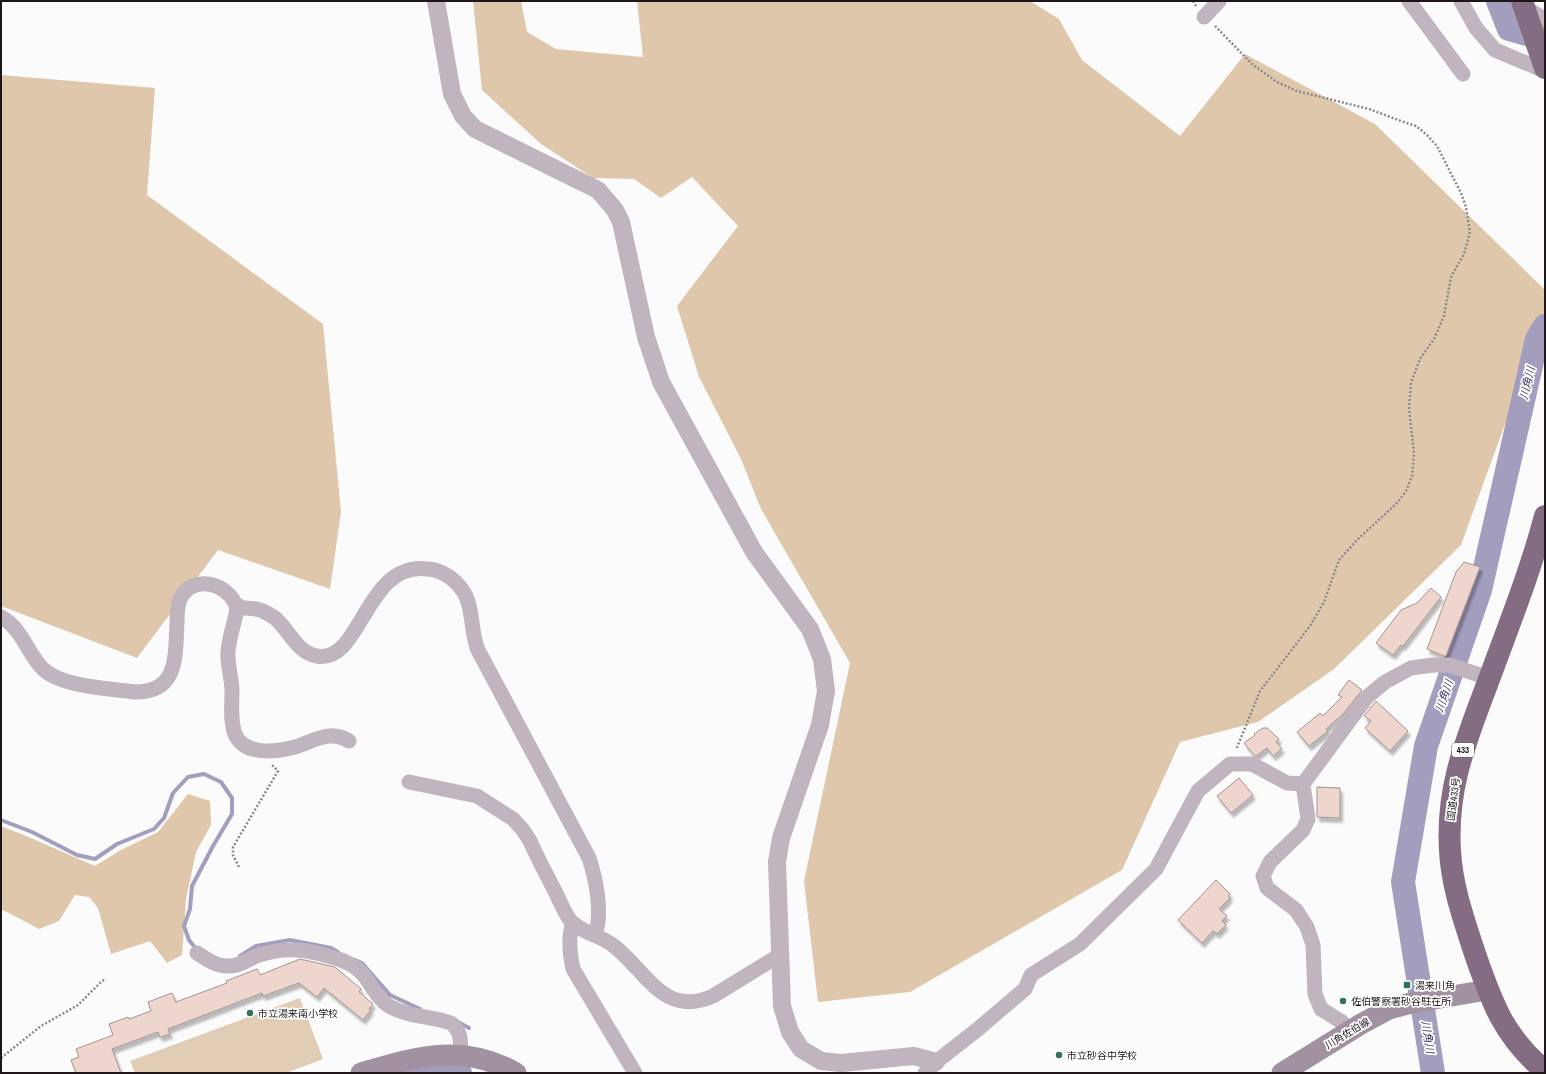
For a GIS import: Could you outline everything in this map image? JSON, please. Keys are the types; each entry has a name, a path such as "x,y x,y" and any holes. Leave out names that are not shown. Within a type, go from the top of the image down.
{"highway":[{"path":"1530,12 1543,63"},
{"name":"国道433号","path":"1545,516 1530,571 1459,761 1450,806 1449,829 1452,867 1457,897 1488,990 1499,1017 1512,1037 1545,1071"}],"main road":[{"name":"川角佐伯線","path":"1282,1073 1349,1031 1389,1009 1420,1001 1488,990"},
{"path":"361,1073 420,1057 436,1055 460,1056 483,1060 498,1064 516,1073"}],"street":[{"path":"436,1 452,94 463,116 475,129 598,190 615,210 621,222 646,337 661,382 754,552 810,629 822,659 826,691 820,725 781,838 777,862 782,1006 790,1032 801,1049 821,1061 841,1063 914,1056 931,1068 1025,989 1031,974 1080,944 1156,870 1198,791 1230,764 1252,764 1287,782 1303,784"},
{"path":"1204,17 1219,1"},
{"path":"1409,1 1463,74"},
{"path":"1461,1 1476,28 1495,50 1543,63"},
{"path":"1,617 9,621 16,629 36,660 51,675 70,682 134,692 144,692 154,690 162,685 169,677 173,669 175,659 177,610 180,600 185,592 193,586 202,583 212,584 221,588 240,607 257,609 275,618 307,653 317,656 328,656 338,652 345,644 380,590 394,576 413,569 432,569 446,575 458,584 468,601 473,636 478,650 589,858 594,876 599,909 596,935"},
{"path":"236,604 228,652 232,684 233,723 235,734 242,744 252,750 264,751 285,749 334,735 342,736 350,741"},
{"path":"1349,1031 1342,1022 1321,1009 1315,994 1313,945 1307,927 1296,910 1267,888 1263,876 1270,862 1304,830 1308,819 1303,784 1367,697 1384,682 1411,668 1433,665 1448,665 1489,678"},
{"path":"409,782 477,796 513,819 530,841 566,913 573,923 615,946 668,997 691,1003 702,1001 713,996 780,955"},
{"path":"573,923 571,933 573,969 635,1073"},
{"path":"197,954 219,965 228,966 238,966 258,956 288,949 315,953 344,961 361,972 378,996 388,1005 404,1012 451,1023 456,1027 460,1033 461,1040 460,1056"}],"path":[{"path":"1204,17 1252,64 1277,82 1296,91 1369,110 1416,126 1437,146 1461,193 1466,207 1470,232 1464,254 1450,277 1444,316 1434,339 1420,360 1411,383 1409,408 1414,454 1412,476 1406,491 1398,502 1339,560 1324,602 1310,626 1260,691 1230,764"},
{"path":"239,867 233,855 233,847 278,770 252,750"},
{"path":"1,1058 41,1026 78,1005 102,980 106,979"}],"shaded area":[{"path":"473,1 521,1 527,32 556,49 643,57 637,1 1030,1 1059,19 1082,60 1180,136 1245,54 1375,124 1545,290 1545,314 1461,545 1334,669 1258,722 1180,742 1122,870 910,992 818,1002 804,881 850,663 761,509 741,459 699,377 677,306 738,226 692,177 661,198 634,179 593,178 541,144 482,90"},
{"path":"1,75 155,88 147,195 323,324 341,512 330,589 218,550 137,658 1,606"},
{"path":"188,794 210,801 211,825 196,852 186,899 182,955 167,963 150,941 111,954 98,908 89,897 75,895 59,921 39,929 1,909 1,826 95,866 121,850 158,832"},
{"path":"300,998 323,1059 286,1073 135,1073 130,1061"}],"building":[{"path":"1464,562 1480,567 1446,656 1444,656 1427,649 1456,572"},
{"path":"1431,588 1441,597 1403,646 1401,645 1393,655 1376,643 1401,610 1417,603"},
{"path":"1349,680 1362,690 1344,713 1326,729 1328,731 1309,746 1297,732 1320,713 1323,716 1342,697 1338,695"},
{"path":"1376,701 1408,731 1390,751 1365,728 1371,721 1364,716"},
{"path":"1263,728 1267,728 1279,739 1276,742 1282,749 1273,756 1267,748 1255,756 1244,743"},
{"path":"1239,778 1253,795 1231,813 1217,796"},
{"path":"1317,787 1340,788 1340,818 1317,817"},
{"path":"1216,880 1230,894 1228,896 1230,898 1219,909 1227,916 1222,921 1226,925 1217,934 1213,931 1202,943 1178,920"},
{"path":"300,959 335,967 361,989 359,992 373,1004 369,1009 371,1010 363,1020 324,988 317,997 299,983 263,996 262,993 168,1029 170,1034 160,1037 158,1032 112,1049 121,1073 76,1073 71,1060 79,1057 76,1049 113,1035 109,1024 151,1011 148,1002 172,993 176,1002 227,983 226,981 257,969 260,975"}],"waterway":[{"name":"川角川","path":"1498,1 1509,29 1545,39"},
{"name":"川角川","path":"1433,1073 1403,882 1426,746 1480,590 1537,339 1545,326"},
{"path":"1,820 32,832 77,855 95,859 117,844 154,829 164,818 173,793 188,777 204,774 221,782 232,798 232,814 192,886 190,909 184,926 189,940 197,950"},
{"path":"240,956 256,946 290,940 331,948 338,952"},
{"path":"355,960 362,963 390,995 420,1009"},
{"path":"458,1022 469,1028"},
{"path":"417,1073 438,1070 460,1073"}],"place":[{"name":"湯来川角","path":"1407,985"},
{"name":"佐伯警察署砂谷駐在所","path":"1343,1001"},
{"name":"市立湯来南小学校","path":"250,1013"},
{"name":"市立砂谷中学校","path":"1059,1055"}]}
